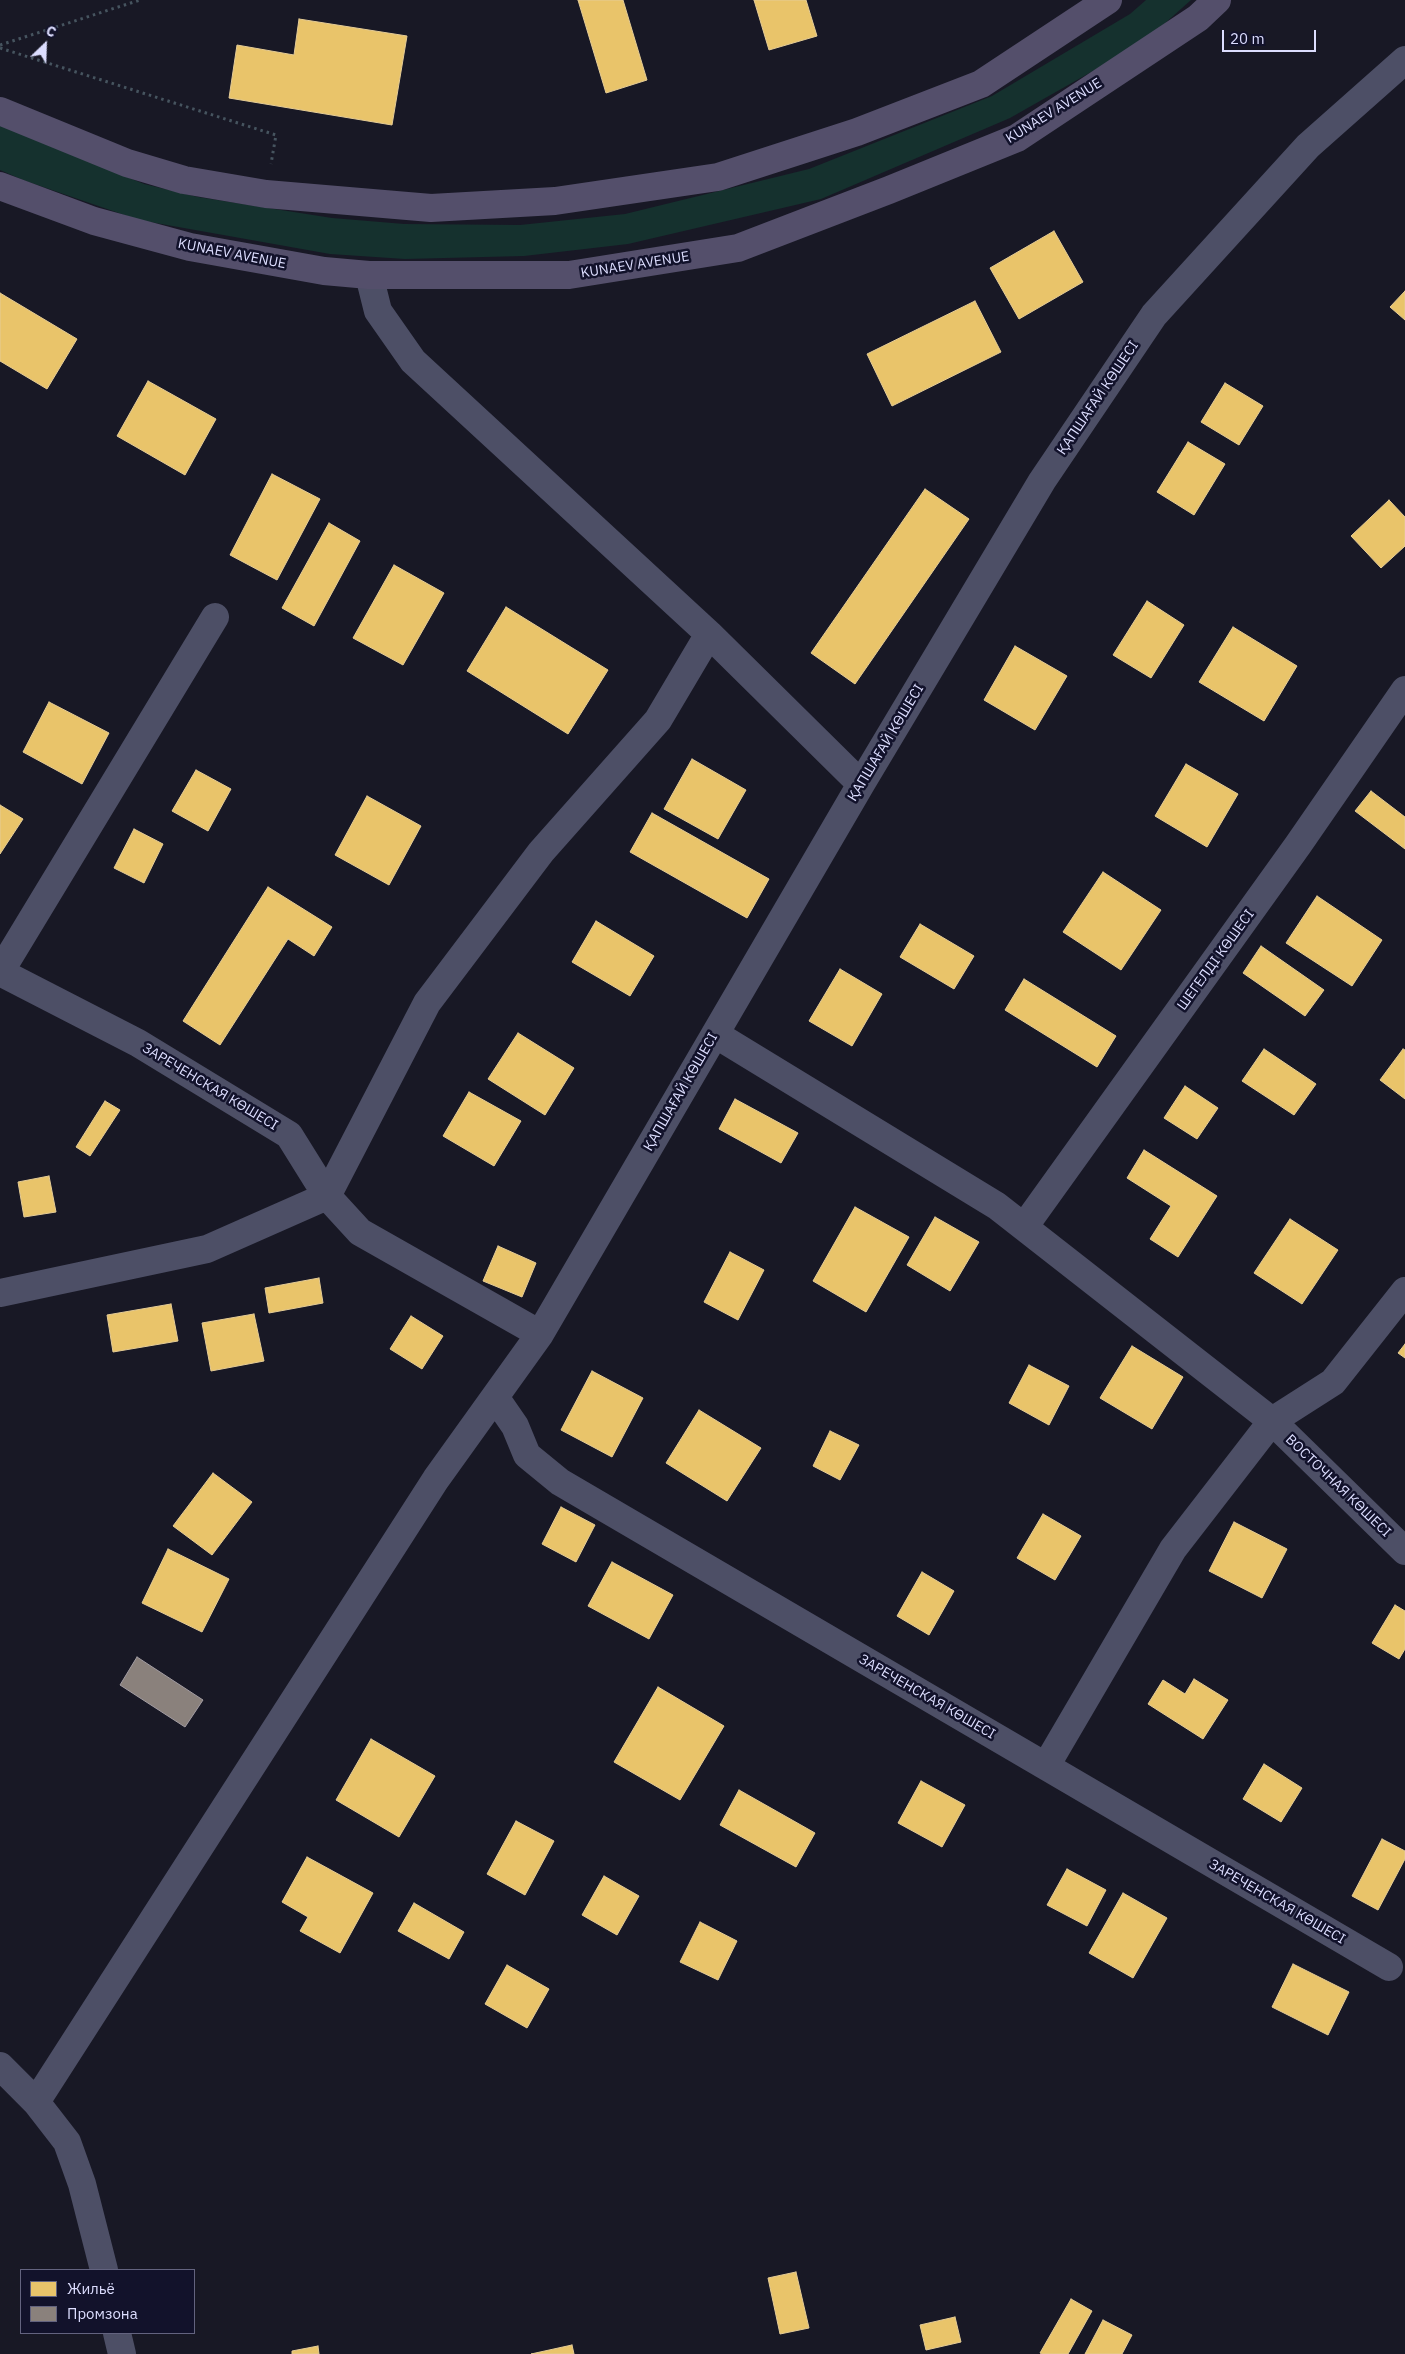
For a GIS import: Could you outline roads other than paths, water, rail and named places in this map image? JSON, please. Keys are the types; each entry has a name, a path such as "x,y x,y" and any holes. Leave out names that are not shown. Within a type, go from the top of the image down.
{"main road":[{"path":"0,111 127,163 184,180 266,194 431,208 555,201 718,177 857,132 981,84 1108,0"},
{"name":"KUNAEV AVENUE","path":"0,186 94,221 190,246 324,271 369,276 569,275 738,248 889,190 1016,138 1198,18 1217,0"}],"street":[{"name":"ҚАПШАҒАЙ КӨШЕСІ","path":"36,2102 436,1479 540,1334 861,784 1042,481 1154,315 1308,146 1405,60"},
{"path":"369,276 378,311 412,361 709,634 861,784"},
{"path":"0,972 215,616"},
{"path":"0,1294 207,1249 328,1196 427,1003 541,852 658,720 709,634"},
{"name":"ШЕГЕЛДІ КӨШЕСІ","path":"1024,1227 1298,845 1405,690"},
{"name":"ЗАРЕЧЕНСКАЯ КӨШЕСІ","path":"0,972 138,1043 289,1135 328,1196 360,1232 540,1334"},
{"name":"ВОСТОЧНАЯ КӨШЕСІ","path":"715,1034 997,1206 1272,1421 1405,1551"},
{"path":"1046,1766 1174,1549 1272,1421 1333,1382 1405,1291"},
{"name":"ЗАРЕЧЕНСКАЯ КӨШЕСІ","path":"495,1397 515,1426 527,1456 560,1482 1389,1968"},
{"path":"0,2066 36,2102 67,2142 82,2184 104,2269"},
{"path":"117,2334 122,2354"}]}
